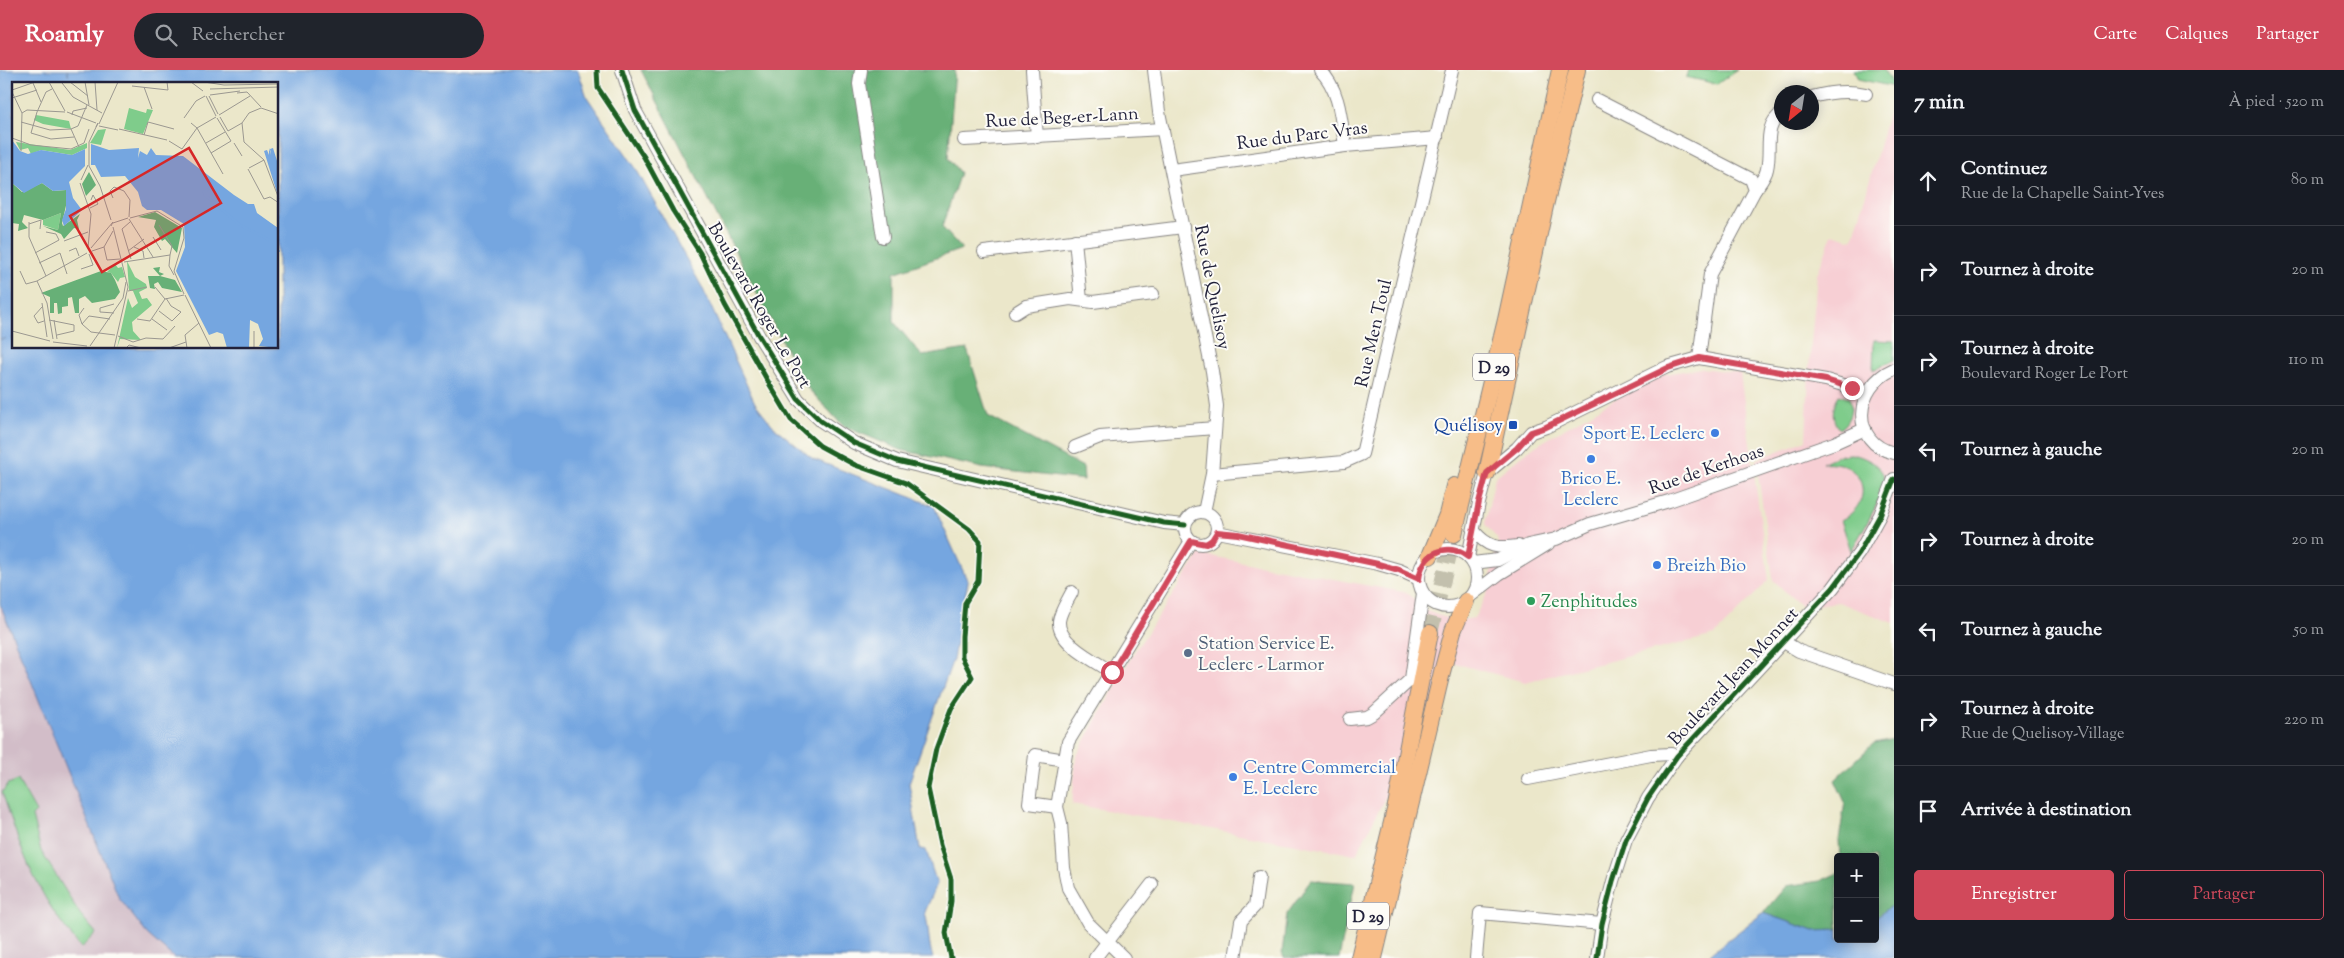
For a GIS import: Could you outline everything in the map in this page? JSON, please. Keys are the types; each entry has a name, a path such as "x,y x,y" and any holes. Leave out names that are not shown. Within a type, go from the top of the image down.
{"main road":[{"name":"D 29","path":"1463,534 1513,323 1538,203 1560,70"},
{"name":"D 29","path":"1538,203 1576,70"},
{"path":"1487,473 1538,203"},
{"path":"1430,556 1447,515 1538,203"},
{"path":"1385,876 1453,631 1469,598"},
{"name":"D 29","path":"1358,958 1385,876 1403,807 1435,634"},
{"path":"1385,876 1400,732 1411,679"},
{"name":"D 29","path":"1374,958 1385,876"}],"street":[{"name":"Boulevard Roger Le Port","path":"622,70 635,110 759,336 798,399 821,421 854,443 897,461 1164,523 1185,525"},
{"path":"860,70 859,84 883,237"},
{"path":"1032,70 1037,137"},
{"name":"Rue de Quelisoy","path":"1154,70 1163,129 1212,371 1217,406 1212,474 1204,512"},
{"path":"1320,70 1330,80 1338,101 1345,146"},
{"name":"Rue Men Toul","path":"1212,474 1344,462 1362,454 1452,70"},
{"path":"1819,95 1832,92 1853,91 1866,94"},
{"path":"1596,100 1751,178 1755,190"},
{"path":"1699,358 1710,274 1768,168 1769,131 1774,120"},
{"name":"Rue de Beg-er-Lann","path":"964,140 1163,129"},
{"name":"Rue du Parc Vras","path":"1172,170 1345,146 1437,138"},
{"path":"984,252 1183,227"},
{"path":"1075,240 1081,300"},
{"path":"1015,313 1026,306 1070,299 1093,302 1153,294"},
{"path":"1423,593 1429,600 1442,607 1457,606 1469,598 1477,581 1463,534 1479,502 1487,473 1517,448 1531,432 1546,427 1668,368 1699,358 1826,380 1866,392"},
{"path":"1894,370 1878,378 1866,392 1862,404 1865,429 1880,447 1894,453"},
{"path":"1075,447 1100,437 1215,428"},
{"name":"Rue de Kerhoas","path":"1469,598 1499,574 1556,539 1590,524 1669,501 1834,443 1865,429"},
{"name":"Boulevard Jean Monnet","path":"1597,958 1602,924 1626,840 1648,798 1677,756 1833,588 1859,553 1880,515 1894,479"},
{"path":"1197,512 1204,512 1214,518 1217,532 1212,540 1206,544 1191,541 1186,534 1185,525 1190,516 1197,512"},
{"path":"1217,532 1378,564 1399,570 1419,579"},
{"path":"1463,534 1501,549 1528,545"},
{"name":"Rue de Kerhoas","path":"1470,560 1498,560 1528,545 1556,539"},
{"path":"1124,958 1088,922 1068,888 1064,868 1062,823 1057,807 1068,742 1191,541"},
{"path":"1350,719 1366,717 1374,713 1411,679 1423,593 1419,579 1422,566 1430,556 1447,549 1458,551 1470,560"},
{"path":"1072,592 1059,620 1060,630 1068,643 1112,672"},
{"path":"1784,642 1799,651 1894,684"},
{"path":"1528,779 1651,755 1671,754 1677,756"},
{"path":"1057,807 1029,803 1035,755 1065,760"},
{"path":"1235,958 1241,921 1255,906 1259,877"},
{"path":"1095,958 1152,884"},
{"path":"1476,958 1480,913 1602,924"}],"shaded area":[{"path":"1894,93 1894,623 1838,602 1802,607 1773,580 1756,460 1806,440 1809,367 1817,275 1832,234 1853,240"},
{"path":"1701,368 1740,373 1769,580 1715,635 1525,682 1453,663 1356,855 1072,804 1076,757 1135,651 1200,554 1408,593 1424,610 1437,615 1457,621 1474,618 1487,594 1499,541 1485,524 1495,477 1529,450 1618,397 1665,374"},
{"path":"0,604 119,898 147,934 174,958 0,958"}],"green space":[{"path":"641,70 955,70 948,158 960,173 942,227 962,249 894,273 894,322 922,356 967,349 988,416 1083,467 1084,480 982,468 901,450 843,426 804,384"},
{"path":"1688,70 1737,70 1717,84 1686,77"},
{"path":"1854,70 1884,70 1894,87 1858,79"},
{"path":"1874,340 1894,341 1894,360 1873,370"},
{"path":"1839,395 1849,398 1851,411 1848,419 1839,429 1834,421 1833,412"},
{"path":"1851,454 1862,457 1877,466 1885,481 1876,505 1851,551 1841,520 1853,512 1860,502 1861,482 1856,474 1847,467 1836,463 1822,463 1839,455"},
{"path":"1894,739 1894,904 1879,915 1879,853 1840,853 1839,840 1845,802 1835,780 1874,743"},
{"path":"18,780 36,812 32,816 41,851 80,914 96,933 81,948 44,896 28,865 19,841 2,792 8,784"},
{"path":"1834,875 1834,930 1814,931 1763,913 1786,886 1820,881"},
{"path":"1311,880 1355,883 1339,958 1284,958 1282,953 1287,914"}],"water":[{"path":"0,70 578,70 587,97 635,167 702,287 755,403 774,427 813,459 934,506 968,582 953,659 909,783 920,849 926,850 937,884 925,912 933,958 174,958 147,934 119,898 0,604"},
{"path":"1894,904 1894,958 1710,958 1711,953 1763,913 1814,931 1834,930 1834,943 1879,943 1879,915"}],"ferry route":[{"path":"67,70 70,82"},
{"path":"0,339 12,338"}],"tunnel":[{"path":"1430,633 1454,534"}],"cycle path":[{"path":"597,70 598,88 644,157 673,211 700,253 725,305 791,420 820,446 855,465 906,483 969,529 980,541 978,581 965,603 962,636 962,657 972,677 951,709 936,749 928,788 940,845 951,879 951,901 946,933 951,958"},
{"path":"622,70 635,110 759,336 798,399 821,421 854,443 897,461 1164,523 1185,525"},
{"path":"1597,958 1602,924 1626,840 1648,798 1677,756 1833,588 1859,553 1880,515 1894,479"}],"place":[{"name":"Quélisoy","path":"1513,425"},
{"name":"Sport E. Leclerc","path":"1715,433"},
{"name":"Brico E. Leclerc","path":"1591,459"},
{"name":"Breizh Bio","path":"1657,565"},
{"name":"Zenphitudes","path":"1531,601"},
{"name":"Station Service E. Leclerc - Larmor","path":"1188,653"},
{"name":"Centre Commercial E. Leclerc","path":"1233,777"}],"route":[{"path":"1112,672 1191,541 1196,544 1206,544 1212,540 1217,532 1238,534 1378,564 1399,570 1419,579 1422,566 1426,560 1440,550 1458,551 1468,557 1487,473 1517,448 1531,432 1546,427 1668,368 1699,358 1826,380 1852,388"}]}
